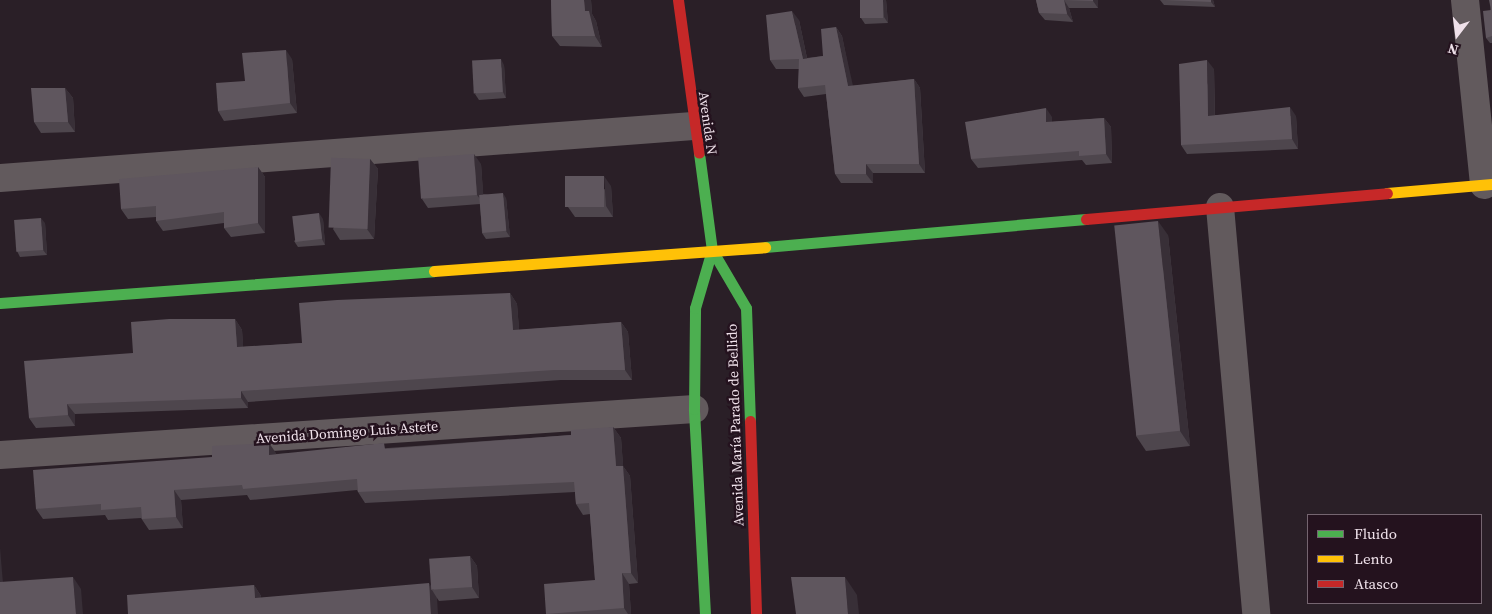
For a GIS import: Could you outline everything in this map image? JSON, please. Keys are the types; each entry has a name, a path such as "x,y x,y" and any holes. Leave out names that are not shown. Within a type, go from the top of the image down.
{"street":[{"name":"Avenida N","path":"678,0 693,126 712,250"},
{"path":"0,304 712,250 1488,185 1464,0"},
{"path":"0,178 693,126"},
{"path":"1220,207 1256,614"},
{"path":"706,614 694,409 695,308 712,250"},
{"name":"Avenida María Parado de Bellido","path":"712,250 746,308 756,614"},
{"name":"Avenida Domingo Luis Astete","path":"0,455 694,409"}],"building":[{"path":"551,0 584,0 585,11 589,11 595,36 552,36"},
{"path":"860,0 883,0 883,18 860,18"},
{"path":"1036,0 1064,0 1067,14 1039,13"},
{"path":"1165,0 1211,0 1211,2"},
{"path":"1489,0 1492,0 1492,36 1486,38 1483,11 1491,10"},
{"path":"792,11 803,59 823,56 821,29 836,27 848,86 914,79 919,164 866,164 866,174 835,174 825,85 798,88 799,59 770,60 766,15"},
{"path":"286,50 290,103 218,111 216,83 245,81 242,53"},
{"path":"501,59 503,92 474,93 472,61"},
{"path":"1207,60 1208,116 1290,107 1292,139 1181,145 1179,64"},
{"path":"31,88 65,88 68,122 34,122"},
{"path":"1046,108 1046,122 1104,118 1106,154 1079,156 1079,151 971,159 965,122"},
{"path":"474,154 477,195 421,199 418,158"},
{"path":"331,158 370,159 368,229 329,228"},
{"path":"258,167 258,223 224,228 224,212 156,221 156,206 121,209 119,179"},
{"path":"565,176 604,176 604,207 565,207"},
{"path":"503,193 506,231 482,233 479,195"},
{"path":"319,213 322,239 295,242 292,216"},
{"path":"41,218 43,250 16,252 14,220"},
{"path":"1158,221 1180,431 1136,435 1114,226"},
{"path":"510,293 513,330 621,322 625,370 554,370 241,391 241,398 67,404 68,415 29,418 24,361 133,353 131,322 169,319 235,319 237,347 302,343 299,303"},
{"path":"613,427 616,466 623,466 631,573 622,573 624,608 546,614 544,584 595,580 589,503 576,504 574,482 358,492 357,479 243,489 242,485 174,490 176,517 142,519 141,507 101,510 101,504 36,509 33,470 212,457 212,446 269,443 269,455 384,443 385,449 571,435 571,430"},
{"path":"470,556 472,587 431,590 429,559"},
{"path":"73,577 76,614 0,614 0,582"},
{"path":"791,577 845,577 848,614 796,614"},
{"path":"429,583 431,614 128,614 127,595 254,585 255,598"}],"traffic: fast":[{"path":"699,153 712,250 746,308 750,421"},
{"path":"765,247 1086,219"},
{"path":"705,614 694,409 695,308 712,250"},
{"path":"0,303 434,271"}],"traffic: slow":[{"path":"1387,193 1492,184"},
{"path":"434,271 765,247"}],"traffic: jam":[{"path":"678,0 699,153"},
{"path":"1086,219 1387,193"},
{"path":"750,421 756,614"}]}
